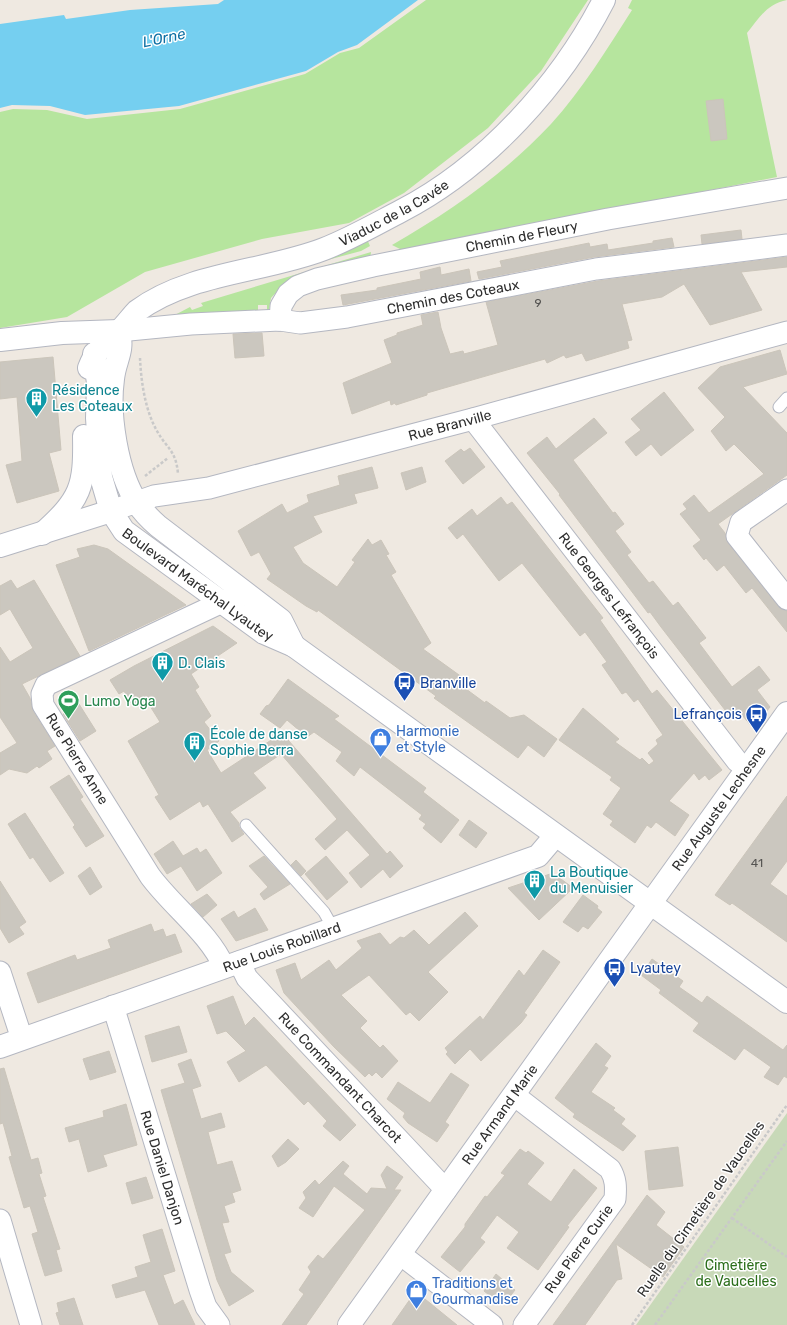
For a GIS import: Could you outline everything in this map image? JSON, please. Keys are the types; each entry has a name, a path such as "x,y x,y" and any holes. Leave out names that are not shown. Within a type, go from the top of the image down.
{"main road":[{"name":"Viaduc de la Cavée","path":"94,354 136,313 153,301 182,288 324,249 403,211 426,197 480,156 524,113 561,69 602,5"},
{"path":"0,340 62,333 119,331"},
{"name":"Boulevard Maréchal Lyautey","path":"119,331 122,345 113,378 114,424 122,469 136,502 146,515 158,526 281,620 294,646"},
{"path":"42,534 65,511 81,484 84,468 84,382 94,354"},
{"name":"Boulevard Maréchal Lyautey","path":"94,354 98,383 97,418 103,488 111,511 124,531 264,633 294,646 555,836 787,1002"},
{"path":"0,546 111,511"},
{"name":"Rue Auguste Lechesne","path":"650,904 787,713"},
{"name":"Rue Louis Robillard","path":"0,1047 538,856 555,836"},
{"name":"Rue Armand Marie","path":"349,1325 650,904"}],"street":[{"name":"Chemin de Fleury","path":"280,320 281,306 288,294 298,286 317,279 601,220 787,188"},
{"name":"Chemin des Coteaux","path":"119,331 191,324 280,320 300,323 347,317 596,269 787,245"},
{"name":"Rue Branville","path":"111,511 154,496 209,488 473,419 787,332"},
{"name":"Rue Georges Lefrançois","path":"473,419 737,761 747,769"},
{"path":"787,490 741,522 737,536 787,599"},
{"name":"Rue Pierre Anne","path":"231,964 217,952 161,891 150,876 43,705 41,698 46,686 244,592"},
{"name":"Rue Commandant Charcot","path":"231,964 247,978 446,1190"},
{"path":"0,972 22,1039"},
{"name":"Rue Daniel Danjon","path":"113,1006 200,1290 206,1307 219,1325"},
{"name":"Rue Pierre Curie","path":"514,1095 610,1169 615,1178 616,1190 615,1199 524,1325"},
{"path":"0,1220 31,1325"},
{"path":"400,1254 492,1325"}],"lane":[{"path":"779,407 787,398"},
{"path":"246,825 324,912 333,928"}],"path":[{"path":"140,355 142,382 151,418 157,431 167,443 177,461 180,493"},
{"path":"143,478 146,473 168,458"},
{"name":"Ruelle du Cimetière de Vaucelles","path":"632,1325 787,1105"},
{"path":"655,1325 787,1141"},
{"path":"732,1218 787,1257"}],"green space":[{"path":"426,0 588,0 541,71 488,128 404,193 349,223 262,239 145,272 67,317 0,328 0,112 13,109 47,110 87,119 180,109 305,74 340,53 359,48"},
{"path":"632,0 787,0 774,5 764,12 747,33 777,177 404,251 392,245 456,205 496,175 551,124 584,83 604,54 632,10 628,8"},
{"path":"367,239 370,246 361,251 320,262"},
{"path":"371,252 370,260 281,287 271,298 267,312 267,305 258,305 258,313 171,317 190,307 192,310 203,306 201,303"},
{"name":"Cimetière de Vaucelles","path":"787,1113 787,1325 636,1325"}],"water":[{"name":"L'Orne","path":"224,0 418,0 357,45 338,52 306,71 179,106 85,115 50,106 12,105 0,108 0,24 64,15 66,19 130,10 218,4"}],"building":[{"path":"723,99 727,139 711,141 706,101"},
{"path":"741,230 742,239 702,244 701,235"},
{"path":"672,238 674,247 594,257 479,279 477,272 502,267 500,261 589,243 590,247 607,244 608,250 653,243 653,241"},
{"path":"787,257 787,267 741,272 762,310 710,325 684,284 662,297 622,304 632,340 627,341 629,348 586,361 582,353 566,358 564,355 547,363 545,359 427,393 427,395 396,405 395,403 391,405 390,400 352,414 343,383 392,363 384,340 397,335 397,333 423,325 421,315 438,312 441,328 450,354 463,351 464,354 498,345 486,302 598,281"},
{"path":"440,267 441,275 469,269 471,281 343,305 341,295 377,290 377,288 421,279 420,272"},
{"path":"262,333 264,356 235,358 233,334"},
{"path":"780,350 787,374 743,387 787,433 787,475 718,524 725,533 728,543 778,606 787,611 787,632 752,588 746,593 724,565 717,571 706,558 704,560 693,546 701,540 680,514 687,509 683,504 694,495 709,513 764,474 734,444 726,451 711,431 725,417 698,388 720,367"},
{"name":"Résidence Les Coteaux","path":"53,357 61,450 49,453 59,491 17,503 6,465 22,461 17,397 0,399 0,362"},
{"path":"664,392 694,430 661,456 651,444 636,456 625,442 641,430 631,419"},
{"path":"594,418 607,433 573,460 613,513 615,512 624,524 615,531 631,552 627,555 649,583 653,581 673,606 678,602 706,638 699,643 732,687 759,666 770,680 757,690 770,707 753,728 742,715 740,716 738,714 732,719 650,612 648,613 559,495 560,494 527,453 547,437 556,449"},
{"path":"470,448 485,467 463,484 445,461 461,449 464,452"},
{"path":"372,467 378,488 354,494 357,503 313,516 322,532 293,547 303,563 337,587 355,562 352,560 368,539 372,545 381,540 389,554 386,555 396,572 391,575 431,643 423,649 466,680 462,686 485,703 486,701 510,718 524,715 557,739 544,757 528,745 518,758 434,698 436,696 318,610 317,612 306,606 267,579 271,574 259,552 251,556 238,531 282,504 287,513 309,502 307,495 340,485 338,476"},
{"path":"422,467 426,482 406,490 401,473"},
{"path":"501,497 507,505 512,502 603,618 600,620 652,694 657,690 722,770 709,780 705,775 699,780 694,773 669,801 689,815 675,836 656,822 651,828 647,825 635,843 610,825 613,821 603,814 621,788 610,780 612,777 559,740 583,708 619,739 615,742 640,760 642,758 649,765 654,761 648,753 658,744 656,740 663,735 638,699 634,702 626,692 622,694 602,665 607,662 585,632 580,636 522,563 499,581 463,534 457,539 448,528 472,509 477,516"},
{"path":"94,545 108,549 186,605 89,651 56,565 80,557 77,549"},
{"path":"11,580 17,589 34,580 80,656 22,684 30,698 33,711 55,746 47,751 52,759 39,768 37,766 27,773 9,769 0,775 0,753 17,743 0,717 0,647 10,662 33,648 10,609 0,615 0,586"},
{"path":"213,626 237,643 191,674 199,687 195,690 211,716 204,722 219,741 207,750 221,773 282,733 387,854 390,851 403,866 390,878 383,869 361,888 349,873 370,855 347,830 325,850 315,839 337,819 281,754 253,773 266,788 230,812 239,823 239,827 244,834 232,842 208,804 203,807 200,801 170,820 155,797 159,795 128,741 160,722 145,698 133,706 124,691 119,694 110,680 134,666"},
{"path":"288,679 339,716 334,719 426,788 423,792 459,820 441,843 423,828 426,824 419,819 422,815 360,767 354,776 336,761 342,752 314,732 307,737 287,720 280,728 260,714 266,706 269,705"},
{"path":"79,704 96,731 80,741 63,714"},
{"path":"69,775 83,797 80,799 104,836 86,847 73,827 75,825 50,787"},
{"path":"787,796 787,861 770,884 787,896 787,942 732,903 730,905 715,895"},
{"path":"25,813 64,873 50,882 33,857 30,859 8,824"},
{"path":"469,820 487,833 476,848 459,835"},
{"path":"173,841 183,856 197,848 200,853 206,849 222,873 197,891 181,866 167,874 154,854"},
{"path":"264,856 290,884 264,900 260,894 268,887 249,866"},
{"path":"326,856 348,882 327,900 305,874"},
{"path":"296,860 306,871 301,876 291,865"},
{"path":"90,867 102,887 90,895 78,876"},
{"name":"La Boutique du Menuisier","path":"550,874 557,876 573,888 539,920 508,888"},
{"path":"0,881 26,922 19,927 24,934 9,943 0,928"},
{"path":"207,894 217,905 203,917 191,904"},
{"path":"583,895 598,906 597,908 602,912 588,929 583,926 578,932 563,922"},
{"path":"255,908 268,930 236,941 221,919 234,911 238,918"},
{"path":"465,912 478,926 428,972 448,992 419,1021 410,1012 406,1015 369,975 341,995 367,1021 360,1028 380,1048 383,1045 398,1061 382,1078 376,1072 372,1076 369,1073 365,1077 334,1047 284,993 276,970 295,963 301,980 329,960 336,970 362,948 357,941 380,933 390,945 400,937 404,938 414,930 429,945"},
{"path":"151,924 154,932 163,929 166,937 175,934 182,952 38,1003 27,973 75,955 77,960 111,948 108,940"},
{"path":"543,950 560,962 524,1013 527,1015 521,1023 481,1061 470,1049 455,1064 446,1054 448,1052 445,1048 480,1016 483,1020 519,970 524,976"},
{"path":"652,959 683,981 679,987 702,1003 707,996 783,1050 787,1045 787,1078 784,1076 778,1085 764,1077 771,1067 744,1048 735,1060 693,1031 699,1023 659,993 661,990 641,975"},
{"path":"233,996 245,1026 254,1017 356,1125 340,1141 323,1126 327,1121 308,1101 304,1105 266,1065 239,1082 227,1062 246,1051 226,1031 217,1034 207,1006"},
{"path":"179,1026 187,1052 152,1062 145,1036"},
{"path":"596,1043 611,1056 604,1066 608,1068 591,1092 615,1108 613,1110 625,1119 621,1124 636,1136 623,1151 573,1117 575,1114 555,1098"},
{"path":"109,1051 116,1072 90,1080 83,1059"},
{"path":"191,1059 201,1086 192,1089 201,1119 221,1113 225,1127 208,1132 217,1165 232,1161 241,1190 232,1193 235,1202 224,1206 229,1222 222,1223 231,1252 224,1254 231,1272 254,1291 229,1306 217,1280 161,1090 185,1083 178,1064"},
{"path":"4,1068 31,1160 38,1158 42,1173 39,1174 46,1196 43,1197 60,1249 56,1250 62,1271 45,1276 32,1234 38,1232 30,1206 24,1208 9,1157 12,1156 3,1123 0,1124 0,1069"},
{"path":"451,1073 469,1085 445,1122 449,1125 437,1142 408,1123 403,1117 405,1113 387,1099 398,1082 430,1103"},
{"path":"126,1104 137,1145 103,1155 107,1166 88,1172 79,1139 69,1142 65,1128 104,1117 103,1111"},
{"path":"288,1139 299,1149 286,1162 278,1167 272,1156"},
{"path":"678,1147 683,1186 649,1190 645,1151"},
{"path":"520,1149 526,1153 528,1151 544,1163 527,1184 551,1202 574,1169 597,1188 567,1226 569,1227 538,1270 507,1248 519,1232 497,1215 480,1238 485,1242 460,1272 441,1257 465,1227 465,1224 485,1196 487,1197 505,1175 501,1173"},
{"path":"343,1161 349,1166 343,1174 367,1194 371,1188 387,1189 381,1175 387,1166 403,1177 394,1190 401,1190 306,1325 282,1325 304,1294 299,1290 311,1272 308,1267 318,1255 323,1259 365,1210 334,1186 313,1217 299,1208 306,1198 303,1192 315,1180 319,1185"},
{"path":"146,1177 153,1198 132,1204 126,1183"},
{"path":"647,1195 665,1212 656,1225 684,1247 663,1277 616,1244 622,1279 617,1280 585,1325 553,1325"},
{"path":"162,1229 175,1271 163,1275 174,1305 183,1300 195,1325 159,1325 145,1290 116,1298 112,1285 138,1277 135,1267 151,1262 143,1235"},
{"path":"496,1274 515,1290 504,1304 500,1300 498,1302 484,1291"},
{"path":"413,1295 420,1295 457,1325 392,1325"},
{"path":"74,1298 83,1325 60,1325 56,1313 59,1312 57,1303"}],"place":[{"name":"Résidence Les Coteaux","path":"36,418"},
{"name":"D. Clais","path":"163,682"},
{"name":"Branville","path":"404,702"},
{"name":"Lumo Yoga","path":"69,720"},
{"name":"Lefrançois","path":"757,734"},
{"name":"Harmonie et Style","path":"381,758"},
{"name":"École de danse Sophie Berra","path":"195,762"},
{"name":"La Boutique du Menuisier","path":"534,900"},
{"name":"Lyautey","path":"614,988"},
{"name":"Traditions et Gourmandise","path":"417,1310"}]}
